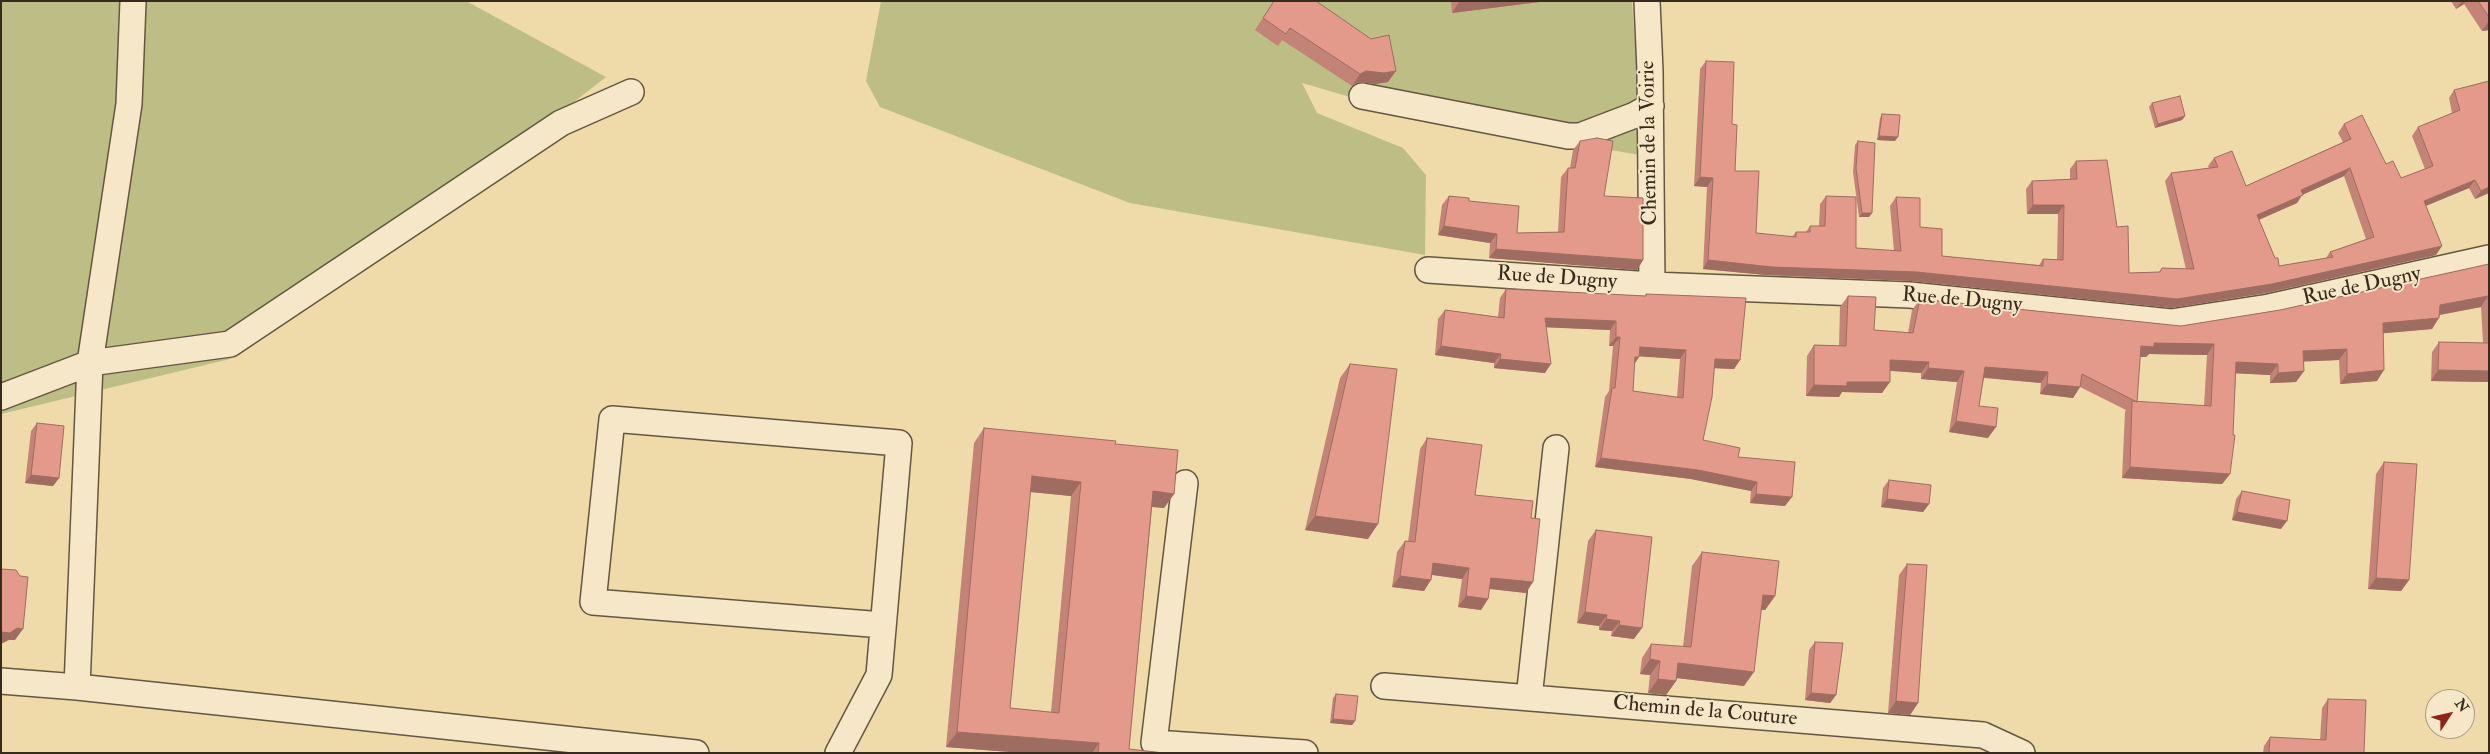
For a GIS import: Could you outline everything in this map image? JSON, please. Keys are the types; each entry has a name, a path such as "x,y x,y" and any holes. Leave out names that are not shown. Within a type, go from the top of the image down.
{"street":[{"path":"77,687 90,363 129,104 133,1"},
{"name":"Chemin de la Voirie","path":"1647,1 1652,285"},
{"path":"1,397 90,363 230,344 561,123 631,92"},
{"path":"1362,96 1568,136 1580,136 1635,115 1650,106"},
{"name":"Rue de Dugny","path":"1428,270 1652,285 1910,295 2171,322 2269,307 2489,258"},
{"path":"838,753 879,675 884,625 899,443 612,418 593,602 884,625"},
{"path":"1529,698 1556,448"},
{"path":"1185,483 1154,743 1305,753"},
{"path":"1,681 77,687 696,753"},
{"name":"Chemin de la Couture","path":"1384,686 1983,734 2022,753"}],"green space":[{"path":"1,1 466,1 606,77 375,257 230,359 1,414"},
{"path":"881,1 1632,1 1640,155 1430,120 1302,83 1317,113 1403,148 1426,175 1425,255 1130,203 880,107 866,81"}],"building":[{"path":"1274,1 1316,1 1371,39 1389,35 1396,71 1384,73 1366,71 1360,74 1290,28 1286,34 1263,18"},
{"path":"2478,1 2489,1 2489,17"},
{"path":"1706,61 1734,62 1732,124 1737,125 1735,171 1759,171 1756,233 1796,237 1796,232 1810,232 1810,226 1825,226 1826,196 1856,197 1856,248 1901,251 1896,197 1920,198 1920,227 1942,229 1942,256 2043,266 2043,259 2063,260 2064,205 2033,205 2032,181 2077,179 2076,161 2107,160 2117,227 2128,226 2129,273 2160,272 2162,268 2194,269 2171,173 2218,167 2214,158 2232,151 2246,186 2351,139 2344,124 2362,115 2386,164 2393,161 2401,178 2433,166 2418,127 2460,110 2454,90 2489,81 2489,187 2481,191 2475,180 2424,201 2442,246 2272,284 2177,299 1917,272 1772,267 1708,260 1713,178 1700,177","holes":["2350,168 2374,237 2330,252 2333,257 2279,266 2278,258 2275,258 2257,215 2303,195 2301,190"]},
{"path":"2180,96 2185,116 2158,124 2152,103"},
{"path":"1882,114 1900,115 1898,137 1879,136"},
{"path":"1597,138 1613,141 1604,196 1643,198 1643,260 1496,249 1497,234 1444,226 1449,196 1469,198 1469,201 1519,206 1517,233 1564,232 1568,168 1575,168 1580,141"},
{"path":"1858,141 1875,143 1872,213 1862,213 1856,168"},
{"path":"2489,264 2489,308 2488,296 2440,305 2439,318 2383,323 2384,370 2347,374 2347,349 2303,351 2304,371 2278,373 2278,364 2236,362 2233,435 2235,435 2230,474 2130,467 2132,401 2135,401 2082,374 2080,387 2047,384 2048,372 1985,367 1979,406 1998,408 1996,427 1956,421 1964,371 1928,368 1929,362 1890,360 1890,382 1847,382 1847,386 1814,385 1814,345 1846,346 1848,296 1876,297 1874,330 1913,333 1920,299 2181,326 2280,310","holes":["2154,343 2214,344 2211,406 2137,401 2141,346 2154,347"]},
{"path":"1506,289 1646,296 1646,294 1746,298 1740,360 1715,359 1712,397 1703,440 1740,448 1738,457 1795,462 1792,497 1756,494 1757,482 1698,470 1601,458 1612,388 1615,388 1620,337 1616,337 1616,321 1545,318 1551,364 1500,359 1501,354 1441,346 1445,310 1504,318","holes":["1640,347 1686,350 1683,398 1633,391 1635,357 1639,357"]},
{"path":"2439,342 2489,343 2489,371 2438,370"},
{"path":"1350,364 1397,369 1378,524 1315,516"},
{"path":"37,423 64,426 59,478 31,475"},
{"path":"984,428 1116,441 1115,444 1178,450 1174,494 1153,491 1129,749 1164,753 1098,753 1099,743 957,732","holes":["1032,476 1081,482 1059,713 1010,708"]},
{"path":"1427,438 1482,445 1475,495 1533,501 1531,518 1540,519 1533,582 1491,578 1488,599 1466,596 1469,568 1433,563 1431,580 1400,576 1405,541 1415,542"},
{"path":"2384,462 2417,464 2409,580 2376,578"},
{"path":"1889,480 1931,485 1929,504 1887,499"},
{"path":"2242,491 2290,500 2287,521 2237,512"},
{"path":"1596,530 1652,537 1642,628 1619,625 1620,621 1606,619 1607,615 1585,612"},
{"path":"1702,552 1779,561 1775,596 1763,595 1754,672 1678,663 1676,681 1658,679 1660,661 1650,659 1651,644 1691,647"},
{"path":"1907,564 1927,565 1918,703 1896,701"},
{"path":"1,569 16,570 20,576 28,577 23,629 17,628 10,633 1,632"},
{"path":"1815,642 1843,643 1836,695 1811,693"},
{"path":"1336,694 1358,696 1355,721 1333,719"},
{"path":"2328,699 2366,700 2364,753 2269,753 2270,737 2326,740"}]}
